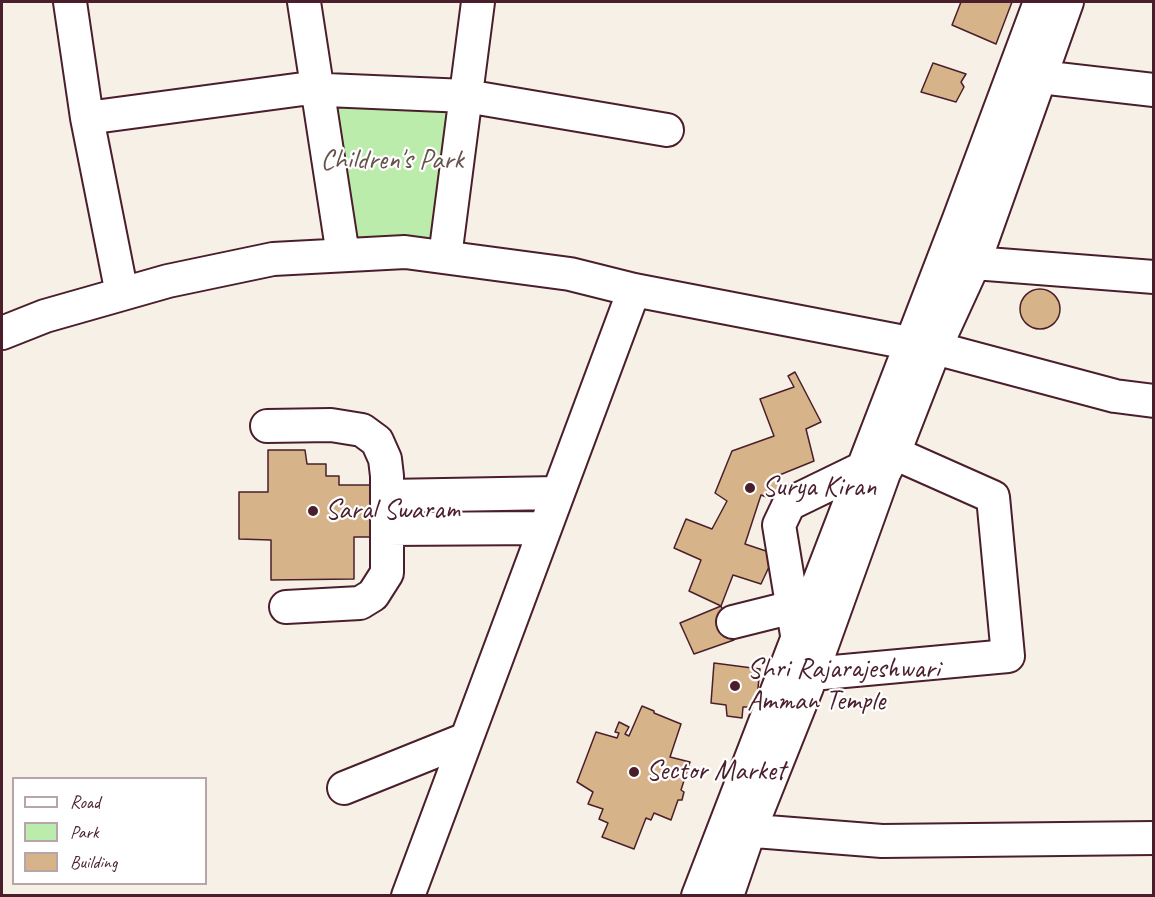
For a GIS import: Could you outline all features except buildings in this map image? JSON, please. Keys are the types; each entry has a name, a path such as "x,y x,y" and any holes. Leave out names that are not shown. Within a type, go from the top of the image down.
{"street":[{"path":"70,2 87,118 122,294"},
{"path":"304,2 343,255"},
{"path":"445,257 478,2"},
{"path":"698,896 736,830 799,669 894,453 959,219 1040,2"},
{"path":"795,621 861,469 923,346 974,262 1067,2"},
{"path":"1040,77 1154,90"},
{"path":"87,118 317,89 466,96 666,130"},
{"path":"2,333 45,316 168,281 273,259 405,252 570,274 634,290 923,346 1115,396 1154,402"},
{"path":"974,262 1154,277"},
{"path":"408,896 634,290"},
{"path":"267,426 331,425 362,430 377,441 385,459 387,573 373,595 360,603 286,607"},
{"path":"799,669 1008,656 993,497 894,453"},
{"path":"799,669 795,621 779,525 789,504 861,469"},
{"path":"387,496 558,493"},
{"path":"387,529 545,528"},
{"path":"733,622 795,621"},
{"path":"344,788 466,738"},
{"path":"736,830 882,841 1154,838"},
{"path":"727,896 736,830"}],"green space":[{"name":"Children's Park","path":"327,101 455,108 438,237 429,246 349,246"}],"place":[{"name":"Surya Kiran","path":"750,488"},
{"name":"Saral Swaram","path":"313,511"},
{"name":"Shri Rajarajeshwari Amman Temple","path":"735,686"},
{"name":"Sector Market","path":"634,772"}]}
